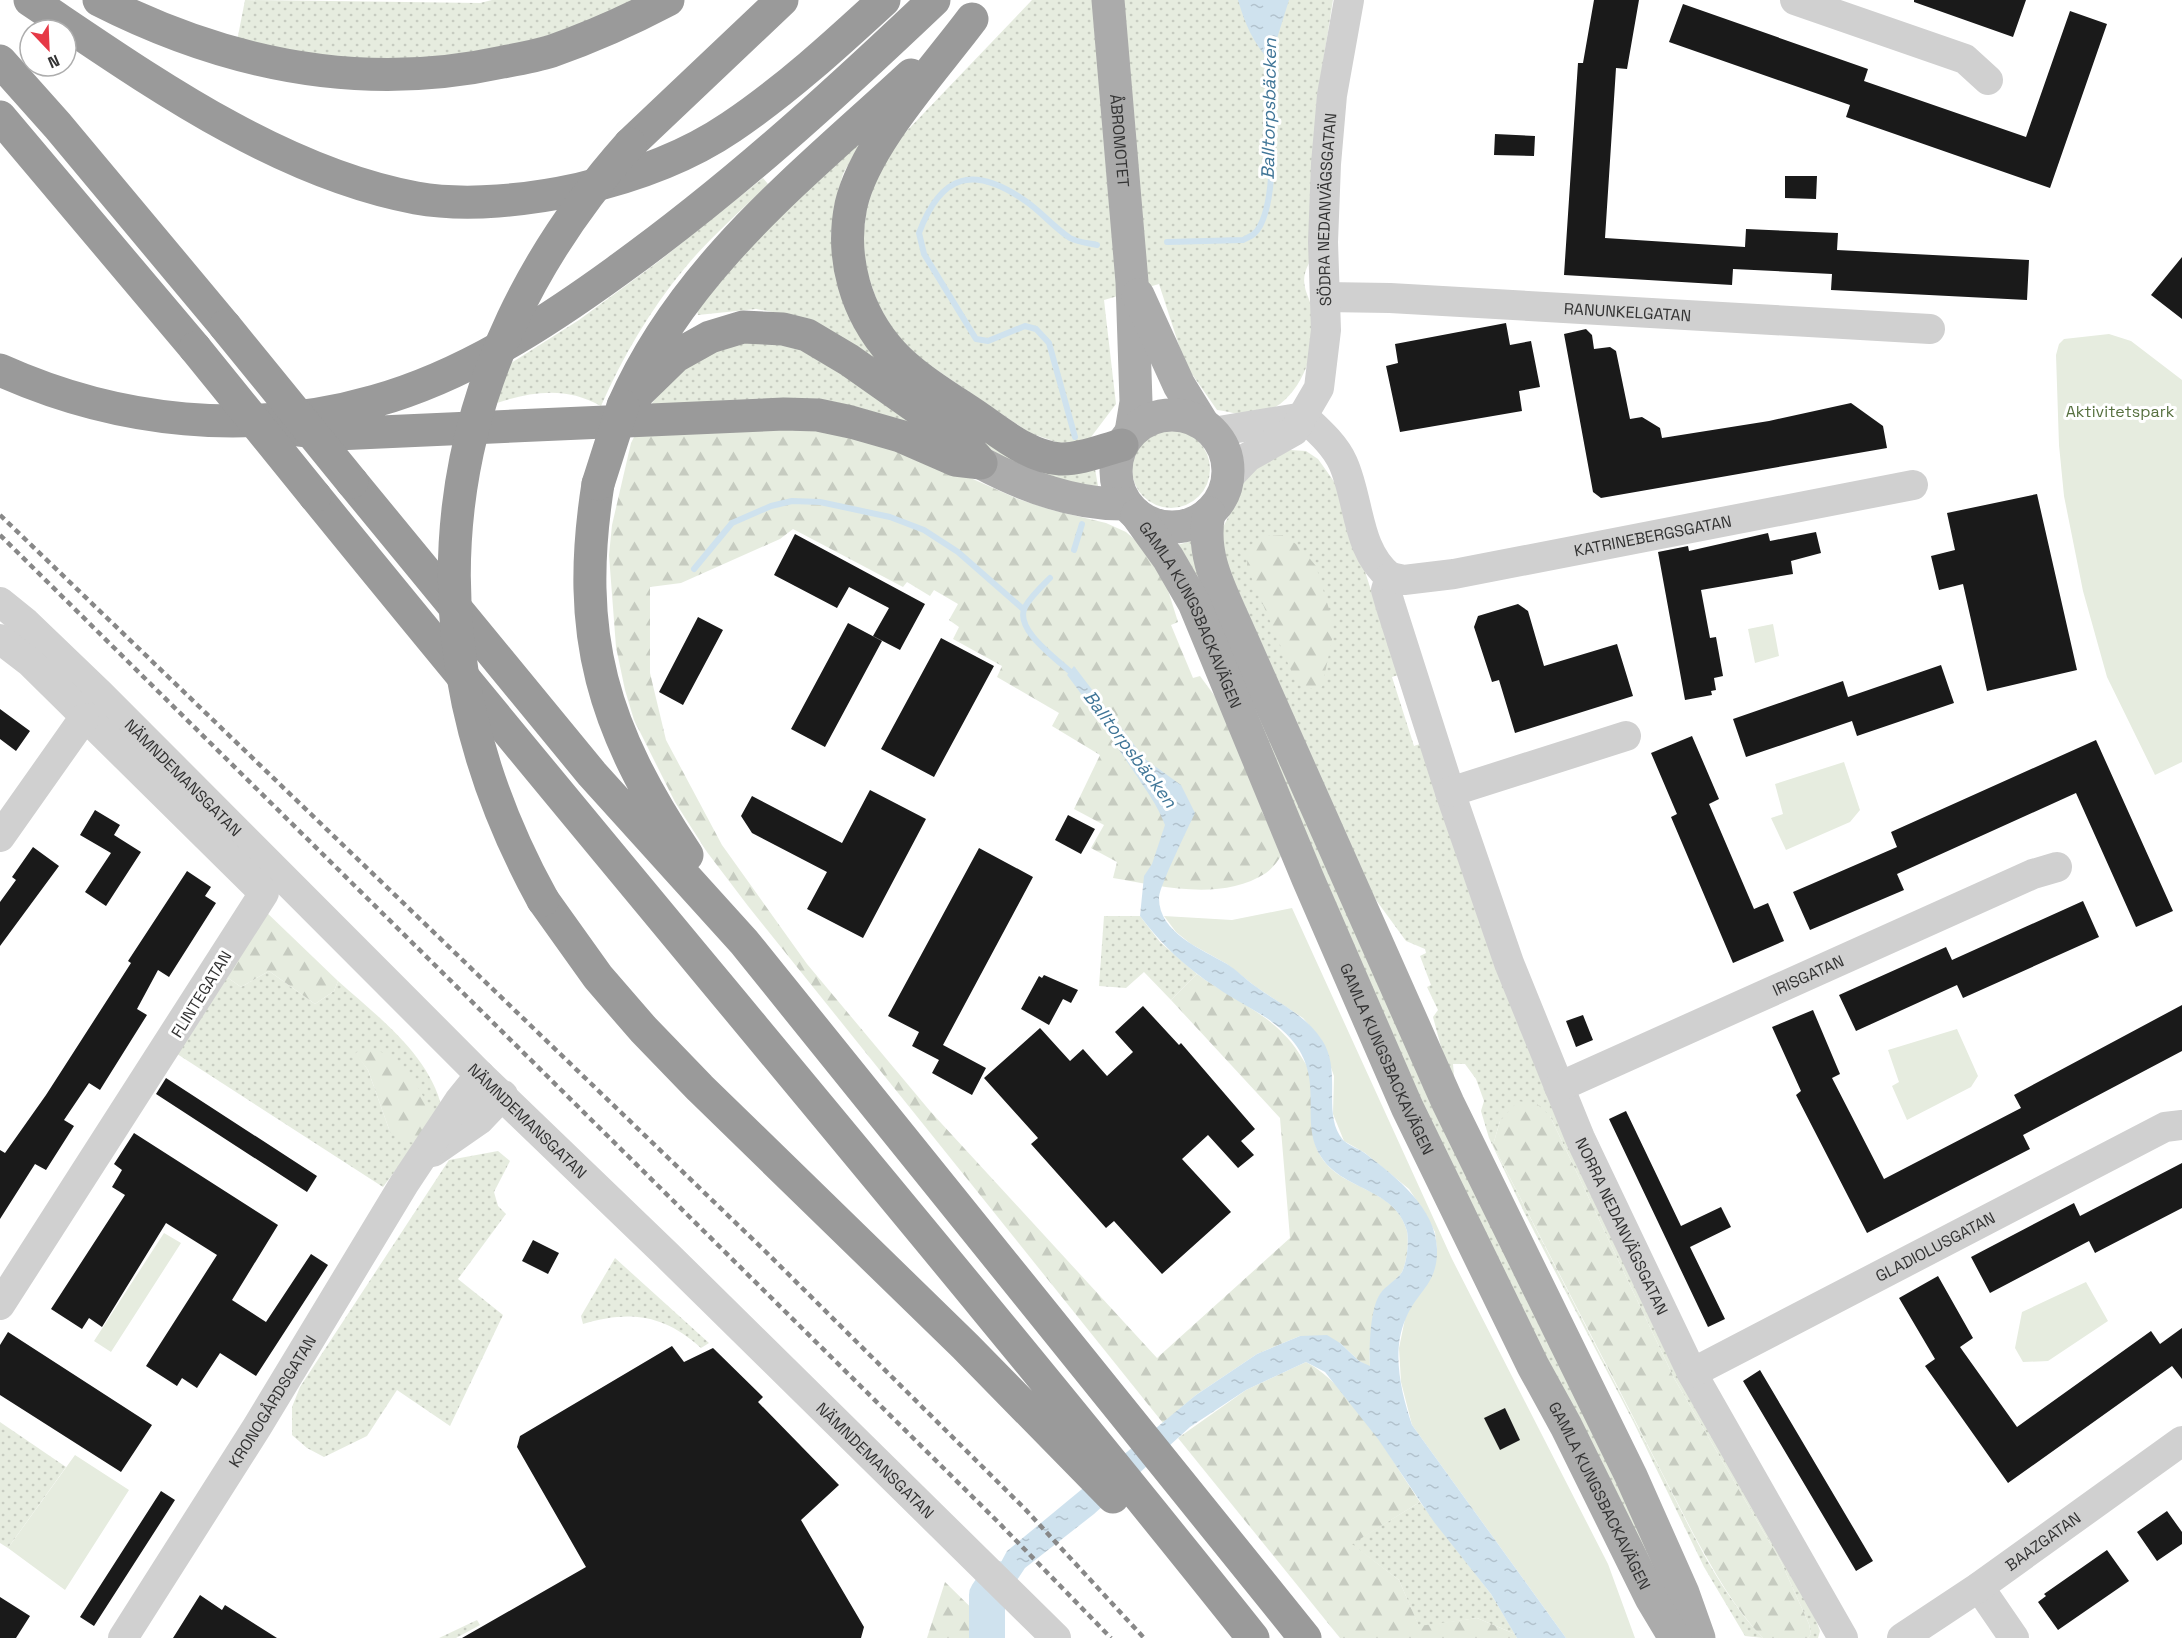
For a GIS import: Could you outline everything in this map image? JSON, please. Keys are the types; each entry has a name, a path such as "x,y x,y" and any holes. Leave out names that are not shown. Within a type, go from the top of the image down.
{"highway":[{"path":"30,0 162,89 255,139 354,184 418,198 486,201 543,197 609,182 669,160 730,128 804,72 884,0"},
{"path":"99,0 192,43 311,71 392,77 484,66 550,52 618,26 668,0"},
{"path":"782,0 687,87 596,182 568,220 538,268 513,315 490,370 474,416 464,463 457,513 454,564 456,627 462,680 474,737 493,795 518,855 543,900 598,977 643,1029 1105,1471"},
{"path":"0,370 87,403 202,422 263,420 318,413 375,401 439,378 513,340 550,317 669,234 772,149 934,0"},
{"path":"744,942 649,794 624,746 606,697 594,640 588,581 598,484 623,406 649,370 678,308 742,233 982,10"},
{"path":"982,10 901,114 862,175 851,205 847,239 850,273 860,302 875,332 893,354 927,382 1013,441 1044,456 1061,459 1076,458 1127,438"},
{"path":"0,61 58,126 225,326 592,774 744,942 1305,1638"},
{"path":"0,117 195,348 561,799 766,1041 1105,1471 1246,1630"},
{"path":"649,370 693,345 725,331 761,327 807,334 957,436 981,463"},
{"path":"263,420 299,431 336,435 784,414 818,415 900,436 955,460 981,463"}],"main road":[{"name":"ÅBROMOTET","path":"1108,0 1132,282 1136,402 1127,438 1117,459 1116,475 1119,490 1132,509"},
{"name":"ÅBROMOTET","path":"1132,282 1179,385 1225,454 1227,479"},
{"path":"1127,438 1147,420 1166,415 1185,416 1208,428"},
{"path":"981,463 1017,482 1058,495 1132,509 1151,523 1174,527 1189,524 1209,513 1221,497 1227,479"},
{"name":"GAMLA KUNGSBACKAVÄGEN","path":"1132,509 1168,558 1194,603 1308,879 1407,1107 1527,1356 1566,1426 1651,1598 1675,1638"},
{"name":"GAMLA KUNGSBACKAVÄGEN","path":"1209,513 1205,533 1207,551 1234,621 1448,1103 1575,1360 1683,1593 1699,1638"},
{"name":"GAMLA KUNGSBACKAVÄGEN","path":"1683,1593 1718,1638"},
{"name":"GAMLA KUNGSBACKAVÄGEN","path":"1651,1598 1660,1638"}],"street":[{"name":"SÖDRA NEDANVÄGSGATAN","path":"1227,479 1248,457 1294,431 1319,388 1324,364 1326,164 1332,95 1349,0"},
{"path":"1795,0 1965,59 1988,80"},
{"name":"RANUNKELGATAN","path":"1325,297 1390,298 1930,329"},
{"path":"1208,428 1304,417 1334,447 1353,489 1365,540 1375,563 1390,577"},
{"name":"KATRINEBERGSGATAN","path":"1390,577 1404,580 1454,574 1913,485"},
{"name":"NORRA NEDANVÄGSGATAN","path":"1390,577 1386,590 1450,792 1509,963 1559,1087 1624,1234 1692,1373 1843,1638"},
{"name":"NÄMNDEMANSGATAN","path":"0,602 26,623 116,710 480,1075 1056,1638"},
{"path":"0,639 31,663 84,718 0,837"},
{"name":"FLINTEGATAN","path":"0,1305 264,893 84,718"},
{"path":"1450,792 1626,736"},
{"name":"IRISGATAN","path":"1559,1087 2033,874 2057,867"},
{"name":"KRONOGÅRDSGATAN","path":"123,1638 257,1427 404,1184 459,1101 480,1075"},
{"name":"KRONOGÅRDSGATAN","path":"421,1161 479,1120 503,1095"},
{"name":"GLADIOLUSGATAN","path":"1692,1373 2154,1132 2165,1127 2182,1125"},
{"name":"BAAZGATAN","path":"1902,1638 1979,1587 2182,1441"},
{"path":"1979,1587 2014,1638"}],"green space":[{"path":"245,0 480,3 492,0 639,0 601,20 470,58 354,60 301,54 237,41"},
{"path":"1032,0 1333,0 1317,100 1309,263 1304,279 1313,312 1314,335 1300,381 1291,394 1266,412 1250,415 1217,410 1185,364 1159,284 1104,300 1116,404 1088,441 1059,443 1030,433 925,362 886,326 860,253 870,188 901,137"},
{"path":"862,140 843,174 834,207 831,236 836,274 893,366 1095,469 1098,486 1062,482 1011,463 799,317 756,309 698,315 697,310 752,243"},
{"path":"763,178 768,184 704,247 660,301 628,351 601,406 587,399 560,393 533,394 490,405 505,367 579,320 658,262"},
{"name":"Aktivitetspark","path":"2109,334 2131,341 2182,380 2182,762 2155,775 2107,677 2083,591 2064,496 2059,445 2056,355 2059,344 2064,339"},
{"path":"727,341 797,344 934,434 650,406 673,375"},
{"path":"823,428 939,464 1018,499 1106,523 1126,532 1141,545 1167,587 1178,622 1171,625 1193,678 1200,676 1217,699 1281,856 1266,873 1248,882 1230,887 1171,888 1113,878 1117,862 1091,848 1104,825 1074,809 1100,755 1052,726 1059,713 997,677 1002,666 953,639 959,627 949,620 958,604 934,590 930,596 907,582 903,587 793,529 780,539 681,583 650,587 650,673 666,740 722,845 807,964 930,1111 1157,1358 1290,1238 1280,1118 1171,1000 1197,974 1268,1020 1292,1043 1310,1072 1313,1084 1314,1136 1320,1155 1340,1176 1391,1205 1401,1216 1407,1231 1408,1241 1404,1268 1382,1292 1377,1301 1373,1319 1370,1367 1359,1361 1340,1343 1300,1336 1257,1354 1196,1395 1163,1423 748,906 707,852 675,802 634,720 616,647 609,555 612,525 631,443 637,431"},
{"path":"1171,430 1186,433 1199,441 1207,454 1210,469 1207,484 1199,497 1186,505 1171,508 1156,505 1143,497 1135,484 1132,469 1135,454 1143,441 1156,433"},
{"path":"1290,450 1306,451 1318,459 1338,487 1392,656 1405,673 1392,677 1414,746 1426,742 1432,778 1814,1615 1820,1631 1818,1638 1808,1638 1811,1634 1809,1624 1781,1562 1674,1378 1550,1116 1500,1121 1493,1145 1703,1553 1730,1598 1763,1638 1745,1636 1704,1567 1634,1423 1524,1212 1489,1138 1481,1111 1484,1101 1476,1079 1465,1064 1453,1064 1454,1077 1444,1058 1433,1017 1438,1010 1427,987 1431,985 1420,956 1426,953 1425,949 1406,941 1365,885 1223,556 1223,527 1238,499 1246,473"},
{"path":"1283,535 1299,546 1316,566 1332,619 1333,635 1322,687 1304,689 1295,680 1247,567 1248,547 1263,536"},
{"path":"1191,541 1504,1243 1689,1638 1459,1190 1174,546"},
{"path":"1773,624 1779,656 1755,663 1748,629"},
{"path":"1844,762 1860,810 1850,822 1786,850 1771,818 1783,814 1775,784"},
{"path":"1292,908 1452,1259 1608,1564 1635,1638 1566,1638 1412,1425 1401,1382 1399,1348 1405,1319 1437,1250 1435,1232 1409,1189 1365,1153 1344,1141 1333,1114 1334,1076 1321,1039 1303,1018 1256,987 1227,964 1191,944 1176,932 1164,916 1232,920"},
{"path":"263,909 338,981 334,991 315,1004 269,971 241,987 221,973"},
{"path":"1104,916 1140,916 1160,942 1197,974 1171,1000 1144,972 1126,988 1099,986"},
{"path":"269,971 315,1004 334,991 338,981 400,1037 426,1070 442,1108 435,1119 356,1053 368,1070 390,1132 416,1143 383,1187 171,1050 221,973 241,987"},
{"path":"1957,1029 1978,1076 1971,1087 1907,1120 1892,1086 1899,1082 1888,1050"},
{"path":"370,1047 383,1053 402,1067 417,1085 435,1119 416,1143 400,1141 390,1132 368,1070 355,1053"},
{"path":"1518,1101 1537,1104 1550,1116 1674,1378 1781,1562 1809,1624 1811,1634 1808,1638 1763,1638 1734,1602 1694,1535 1493,1145 1500,1121"},
{"path":"498,1151 510,1161 494,1192 498,1206 506,1214 458,1279 503,1315 450,1426 397,1390 367,1436 324,1457 307,1448 292,1435 292,1407 300,1387 449,1160"},
{"path":"164,1233 181,1243 111,1352 94,1341"},
{"path":"615,1258 709,1343 701,1348 673,1328 645,1318 616,1317 583,1324 581,1316"},
{"path":"2086,1282 2108,1321 2048,1361 2023,1362 2015,1348 2022,1312"},
{"path":"1306,1362 1323,1373 1354,1406 1383,1445 1420,1502 1352,1544 1399,1580 1419,1626 1477,1618 1515,1634 1517,1638 1340,1638 1178,1438 1246,1390"},
{"path":"0,1422 66,1467 8,1548 0,1543"},
{"path":"75,1455 129,1490 65,1590 8,1548"},
{"path":"1420,1502 1491,1594 1515,1634 1477,1618 1419,1627 1399,1580 1351,1544"},
{"path":"945,1582 1002,1638 927,1638"},
{"path":"477,1620 480,1625 456,1638 439,1638"}],"water":[{"path":"1238,0 1289,0 1270,61 1250,33"},
{"path":"1074,666 1145,759 1181,785 1195,813 1169,869 1159,897 1166,921 1173,930 1194,946 1231,966 1308,1023 1322,1040 1328,1052 1331,1065 1333,1118 1343,1140 1366,1154 1401,1183 1430,1220 1437,1249 1434,1271 1406,1318 1399,1344 1401,1385 1412,1425 1566,1638 1517,1638 1491,1594 1434,1522 1378,1439 1325,1372 1306,1362 1246,1390 1190,1427 1094,1514 1025,1568 987,1625 971,1618 1007,1551 1196,1395 1257,1354 1300,1336 1327,1335 1340,1343 1359,1361 1370,1366 1374,1309 1382,1291 1402,1272 1407,1252 1407,1231 1401,1217 1380,1197 1329,1167 1320,1155 1314,1142 1307,1069 1291,1039 1274,1023 1184,964 1165,946 1140,916 1144,876 1152,864 1165,825 1147,791 1067,675"}],"building":[{"path":"1594,0 1639,0 1627,69 1616,68 1605,238 1745,247 1746,229 1838,233 1837,250 2029,260 2027,300 1831,290 1832,274 1733,269 1732,285 1564,275 1578,63 1583,63"},
{"path":"1914,0 2026,0 2013,37 1914,2"},
{"path":"1683,4 1868,69 1864,81 2026,137 2070,11 2107,24 2050,188 1846,117 1850,105 1669,42"},
{"path":"1495,134 1535,136 1534,156 1494,155"},
{"path":"1785,176 1817,176 1816,199 1785,198"},
{"path":"2182,257 2182,319 2151,295"},
{"path":"1506,323 1510,345 1531,341 1540,387 1519,391 1522,411 1400,432 1386,366 1398,363 1395,344"},
{"path":"1586,329 1592,335 1594,349 1610,347 1616,351 1630,419 1642,417 1660,428 1662,438 1769,421 1851,403 1883,426 1887,448 1601,498 1593,492 1564,334"},
{"path":"2037,494 2077,670 1987,691 1963,584 1939,590 1931,556 1955,550 1947,513"},
{"path":"1816,532 1821,553 1791,561 1793,574 1701,590 1710,638 1716,637 1723,676 1714,678 1716,690 1711,691 1712,695 1685,700 1658,552 1688,546 1689,551 1768,533 1770,541"},
{"path":"795,534 925,604 900,650 873,636 889,608 849,587 837,608 774,575"},
{"path":"1518,604 1528,611 1544,666 1617,644 1633,696 1515,733 1499,680 1492,682 1474,627 1478,616"},
{"path":"698,617 723,630 683,705 659,692"},
{"path":"848,623 882,641 825,747 791,729"},
{"path":"941,638 994,666 934,777 881,749"},
{"path":"1941,665 1954,703 1857,736 1852,721 1746,757 1733,719 1843,681 1848,697"},
{"path":"0,709 30,731 16,751 0,739"},
{"path":"1692,736 1719,799 1709,804 1754,909 1768,903 1784,941 1733,963 1671,817 1677,814 1651,753"},
{"path":"2096,740 2173,911 2136,927 2076,793 1897,874 1904,890 1810,930 1793,892 1897,847 1891,832"},
{"path":"870,790 926,819 863,938 807,909 827,872 752,833 741,816 752,796 842,843"},
{"path":"95,810 120,825 114,835 141,852 106,906 85,892 111,853 80,835"},
{"path":"1068,815 1095,829 1081,854 1055,840"},
{"path":"33,847 59,866 0,946 0,902 16,880 12,877"},
{"path":"979,848 1033,877 943,1045 986,1068 972,1095 932,1073 939,1060 912,1046 919,1032 888,1016"},
{"path":"187,871 211,887 205,896 216,903 169,977 158,970 137,1009 147,1015 100,1090 89,1083 64,1120 74,1126 46,1170 35,1164 0,1219 0,1150 5,1153 46,1095 131,963 128,961"},
{"path":"2083,901 2099,937 1963,998 1957,985 1856,1031 1839,995 1946,947 1952,960"},
{"path":"1044,975 1078,990 1071,1003 1063,999 1049,1025 1021,1009 1039,976 1042,978"},
{"path":"2182,1005 2182,1051 2023,1135 2030,1149 1867,1233 1796,1095 1801,1091 1772,1027 1813,1010 1840,1074 1832,1078 1884,1179 2021,1108 2014,1095"},
{"path":"1143,1006 1179,1045 1181,1043 1255,1129 1241,1141 1254,1155 1238,1168 1208,1135 1182,1159 1231,1212 1162,1274 1114,1221 1106,1228 1031,1144 1038,1138 984,1078 1040,1028 1070,1061 1083,1049 1107,1076 1133,1052 1115,1032"},
{"path":"1583,1015 1593,1040 1576,1047 1566,1021"},
{"path":"166,1078 317,1176 307,1192 156,1094"},
{"path":"1626,1111 1681,1226 1721,1207 1731,1227 1690,1247 1725,1319 1708,1327 1609,1119"},
{"path":"134,1133 278,1225 232,1300 266,1322 311,1254 328,1265 256,1376 220,1353 197,1388 182,1378 177,1386 146,1366 217,1255 166,1223 102,1327 89,1318 82,1329 51,1309 125,1195 112,1187 122,1170 114,1164"},
{"path":"2182,1163 2182,1208 2095,1253 2089,1241 1990,1293 1971,1257 2074,1203 2080,1216"},
{"path":"533,1240 559,1253 548,1274 522,1261"},
{"path":"1938,1276 1973,1338 1960,1347 2017,1427 2151,1331 2160,1344 2182,1328 2182,1379 2172,1366 2008,1483 1925,1366 1935,1359 1899,1298"},
{"path":"8,1332 152,1425 121,1472 0,1395 0,1345"},
{"path":"672,1346 684,1362 713,1348 763,1397 758,1402 839,1485 801,1520 864,1627 861,1638 462,1638 586,1567 517,1447 520,1436"},
{"path":"1760,1370 1873,1561 1856,1571 1743,1381"},
{"path":"1505,1408 1520,1440 1500,1450 1484,1418"},
{"path":"161,1491 175,1500 94,1626 80,1617"},
{"path":"2167,1511 2182,1532 2182,1544 2157,1561 2137,1532"},
{"path":"2107,1550 2129,1581 2058,1630 2038,1602 2046,1596 2044,1594"},
{"path":"200,1595 222,1610 225,1605 277,1638 173,1638"},
{"path":"0,1597 30,1616 16,1638 0,1638"}],"waterway":[{"name":"Balltorpsbäcken","path":"1167,242 1243,240 1255,233 1260,226 1266,210 1272,167 1270,54"},
{"name":"Balltorpsbäcken","path":"1075,437 1049,343 1036,329 1025,326 988,341 976,339 924,254 919,233 928,213 948,187 961,181 974,180 989,182 1006,189 1036,209 1070,238 1097,245"},
{"path":"694,569 732,523 771,506 792,501 820,502 890,517 924,530 958,552 1023,609"},
{"name":"Balltorpsbäcken","path":"1074,550 1082,524"},
{"name":"Balltorpsbäcken","path":"1050,578 1030,599 1023,616 1032,635 1049,654 1075,676"},
{"path":"987,1638 987,1595 998,1579"}],"railway":[{"path":"0,515 765,1251 1025,1509 1144,1638"},
{"path":"0,535 997,1521 1111,1638"}]}
